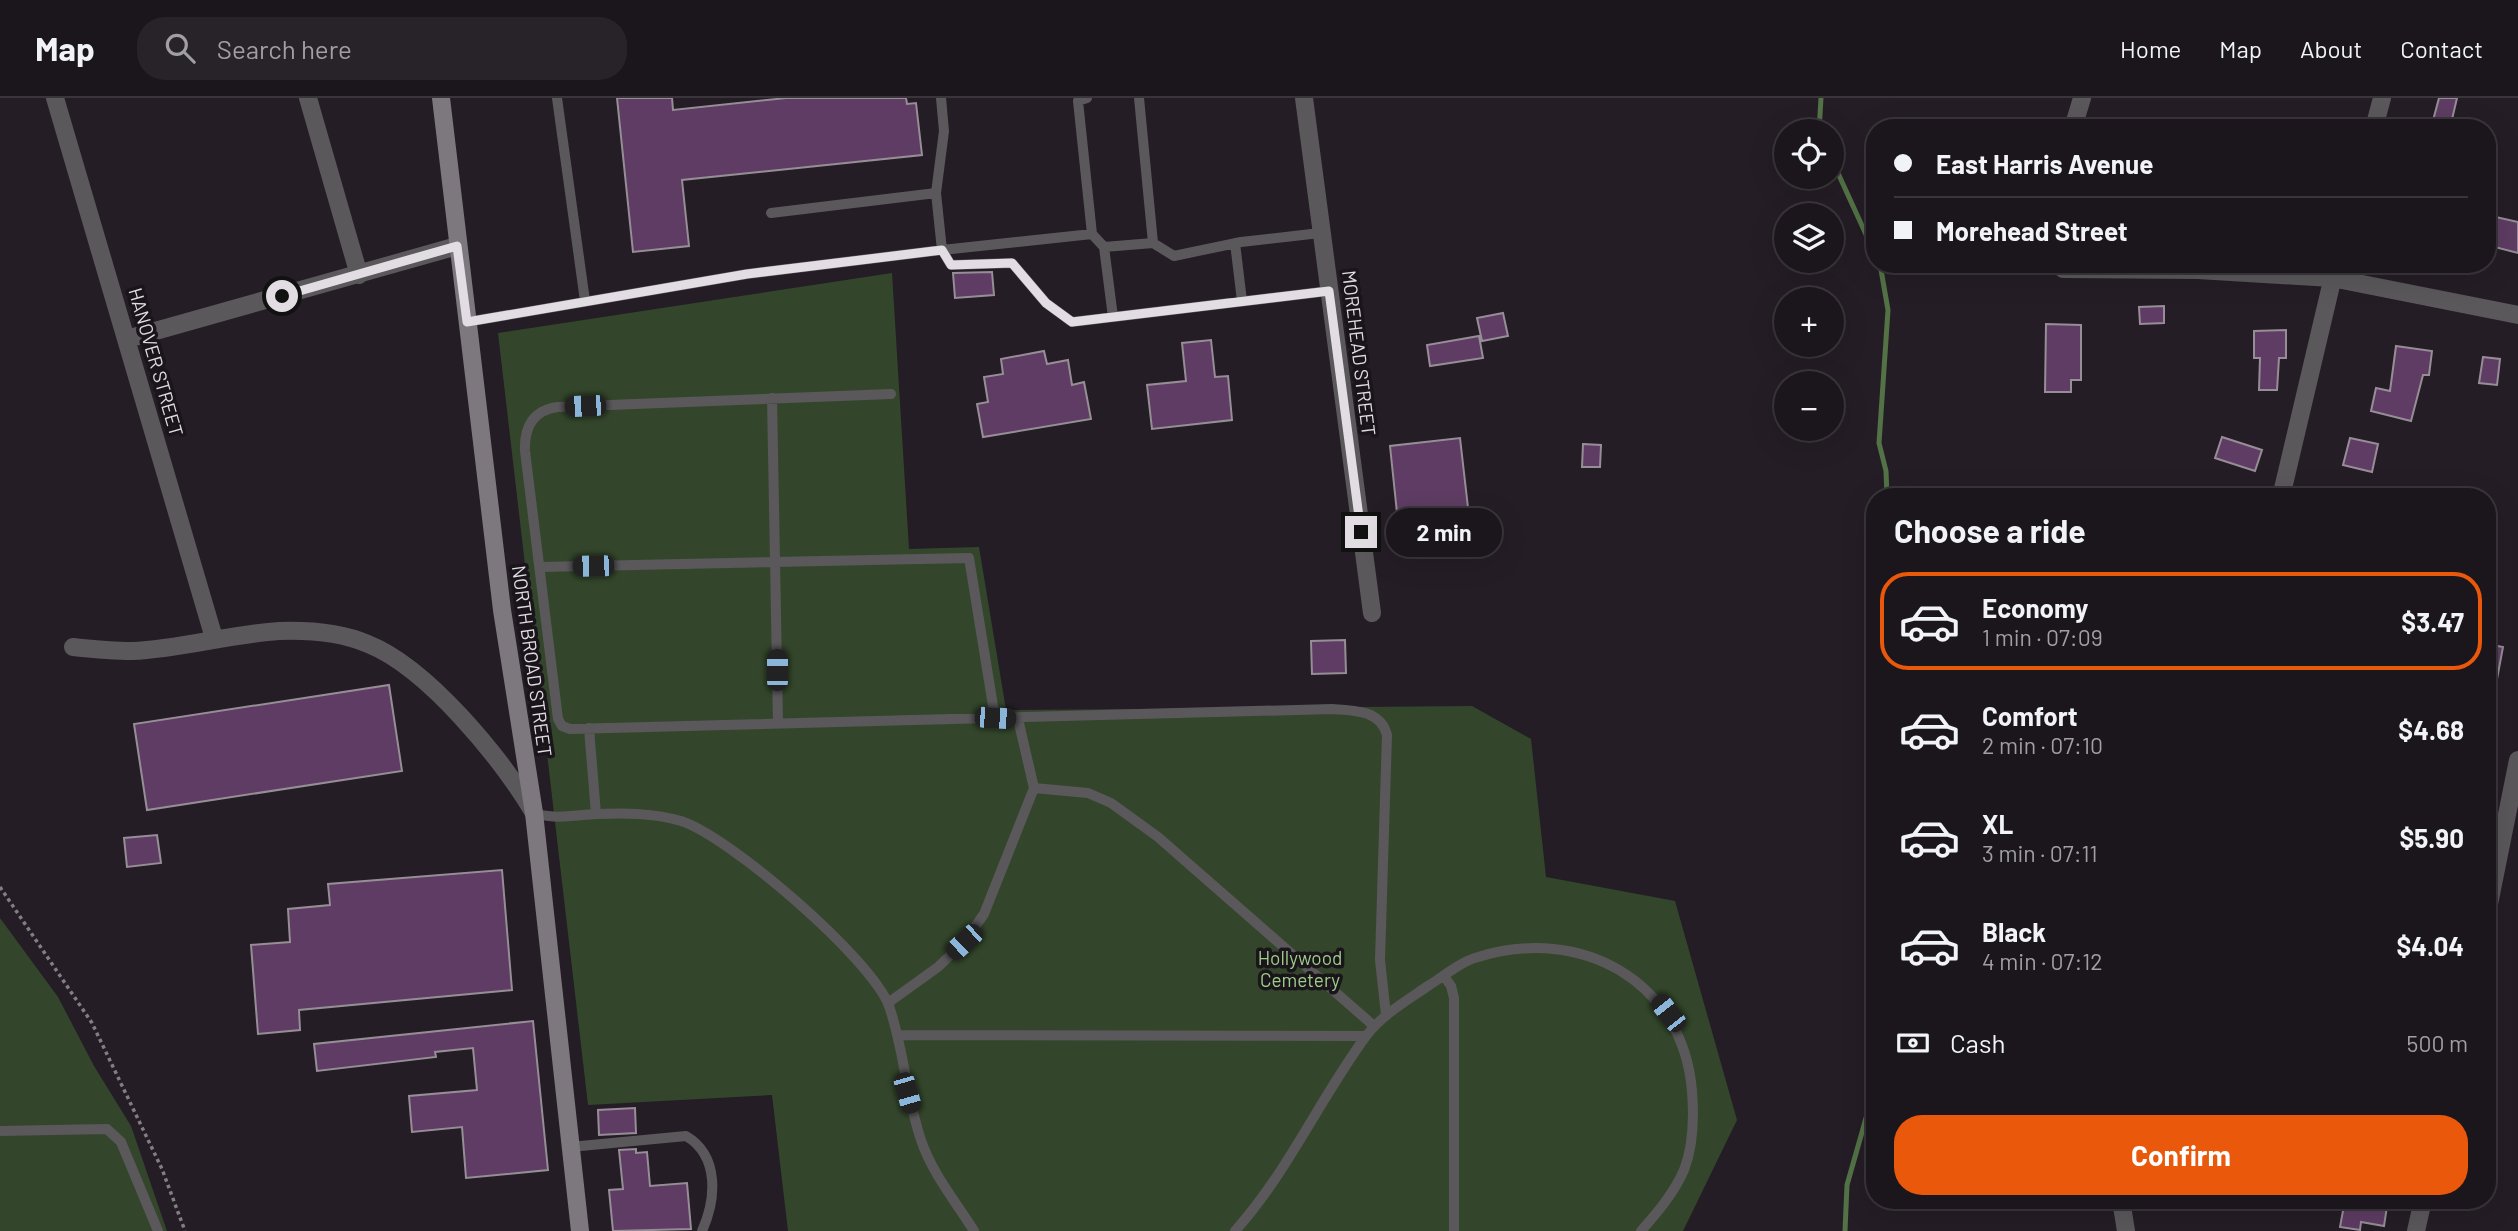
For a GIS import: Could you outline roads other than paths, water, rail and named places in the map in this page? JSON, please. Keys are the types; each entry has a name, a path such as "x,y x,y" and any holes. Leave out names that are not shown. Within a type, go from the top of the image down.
{"street":[{"name":"HANOVER STREET","path":"55,98 214,638"},
{"path":"308,98 359,275"},
{"name":"NORTH BROAD STREET","path":"442,98 457,246 502,610 534,813 580,1231"},
{"name":"MOREHEAD STREET","path":"1304,98 1372,613"},
{"path":"2076,119 2082,98"},
{"path":"2376,119 2382,98"},
{"path":"127,339 457,246"},
{"path":"2283,488 2334,273"},
{"path":"2342,273 2518,316"},
{"path":"73,647 132,651 214,638 310,631 359,641 395,658 482,740 534,813"},
{"path":"2496,869 2518,760"},
{"path":"2122,1209 2126,1231"},
{"path":"2416,1231 2421,1209"}],"lane":[{"path":"556,98 585,301"},
{"path":"941,98 944,131 936,193 942,250 951,265 1012,263 1046,303 1072,322 1329,291"},
{"path":"1087,98 1078,101 1092,233 1104,247 1113,317"},
{"path":"1139,98 1153,243"},
{"path":"771,213 936,193"},
{"path":"467,322 747,274 1092,233"},
{"path":"1104,247 1153,243 1174,256 1235,243 1320,233"},
{"path":"1235,243 1242,301"},
{"path":"891,394 558,407 545,409 534,415 526,432 525,451 558,719 562,726 570,729 1332,709 1363,711 1376,718 1387,735 1380,960 1386,1015"},
{"path":"772,398 778,723"},
{"path":"541,567 969,558 995,718"},
{"path":"888,1003 937,967 973,931 1008,860 1034,788 1017,719"},
{"path":"589,728 596,814"},
{"path":"1034,788 1088,793 1111,803 1158,837 1374,1026"},
{"path":"534,813 550,818 596,814 651,814 681,821 715,836 754,863 814,918 863,969 888,1003 897,1035 907,1093 921,1142 939,1177 975,1231"},
{"path":"1235,1231 1272,1188 1334,1082 1366,1036 1386,1015 1477,957 1510,950 1564,949 1614,967 1656,998 1676,1027 1684,1047 1691,1079 1692,1125 1683,1172 1674,1189 1640,1231"},
{"path":"1444,976 1451,986 1454,998 1454,1231"},
{"path":"897,1035 1366,1036"},
{"path":"0,1130 107,1129 121,1142 159,1231"},
{"path":"570,1147 686,1136 705,1152 711,1175 711,1204 702,1231"}],"waterway":[{"path":"1820,119 1821,98"},
{"path":"1844,186 1866,234"},
{"path":"1882,273 1888,310 1879,443 1886,471 1887,488"},
{"path":"1845,1231 1847,1185 1866,1118"}],"park label":[{"name":"Hollywood Cemetery","path":"1300,969"}]}
